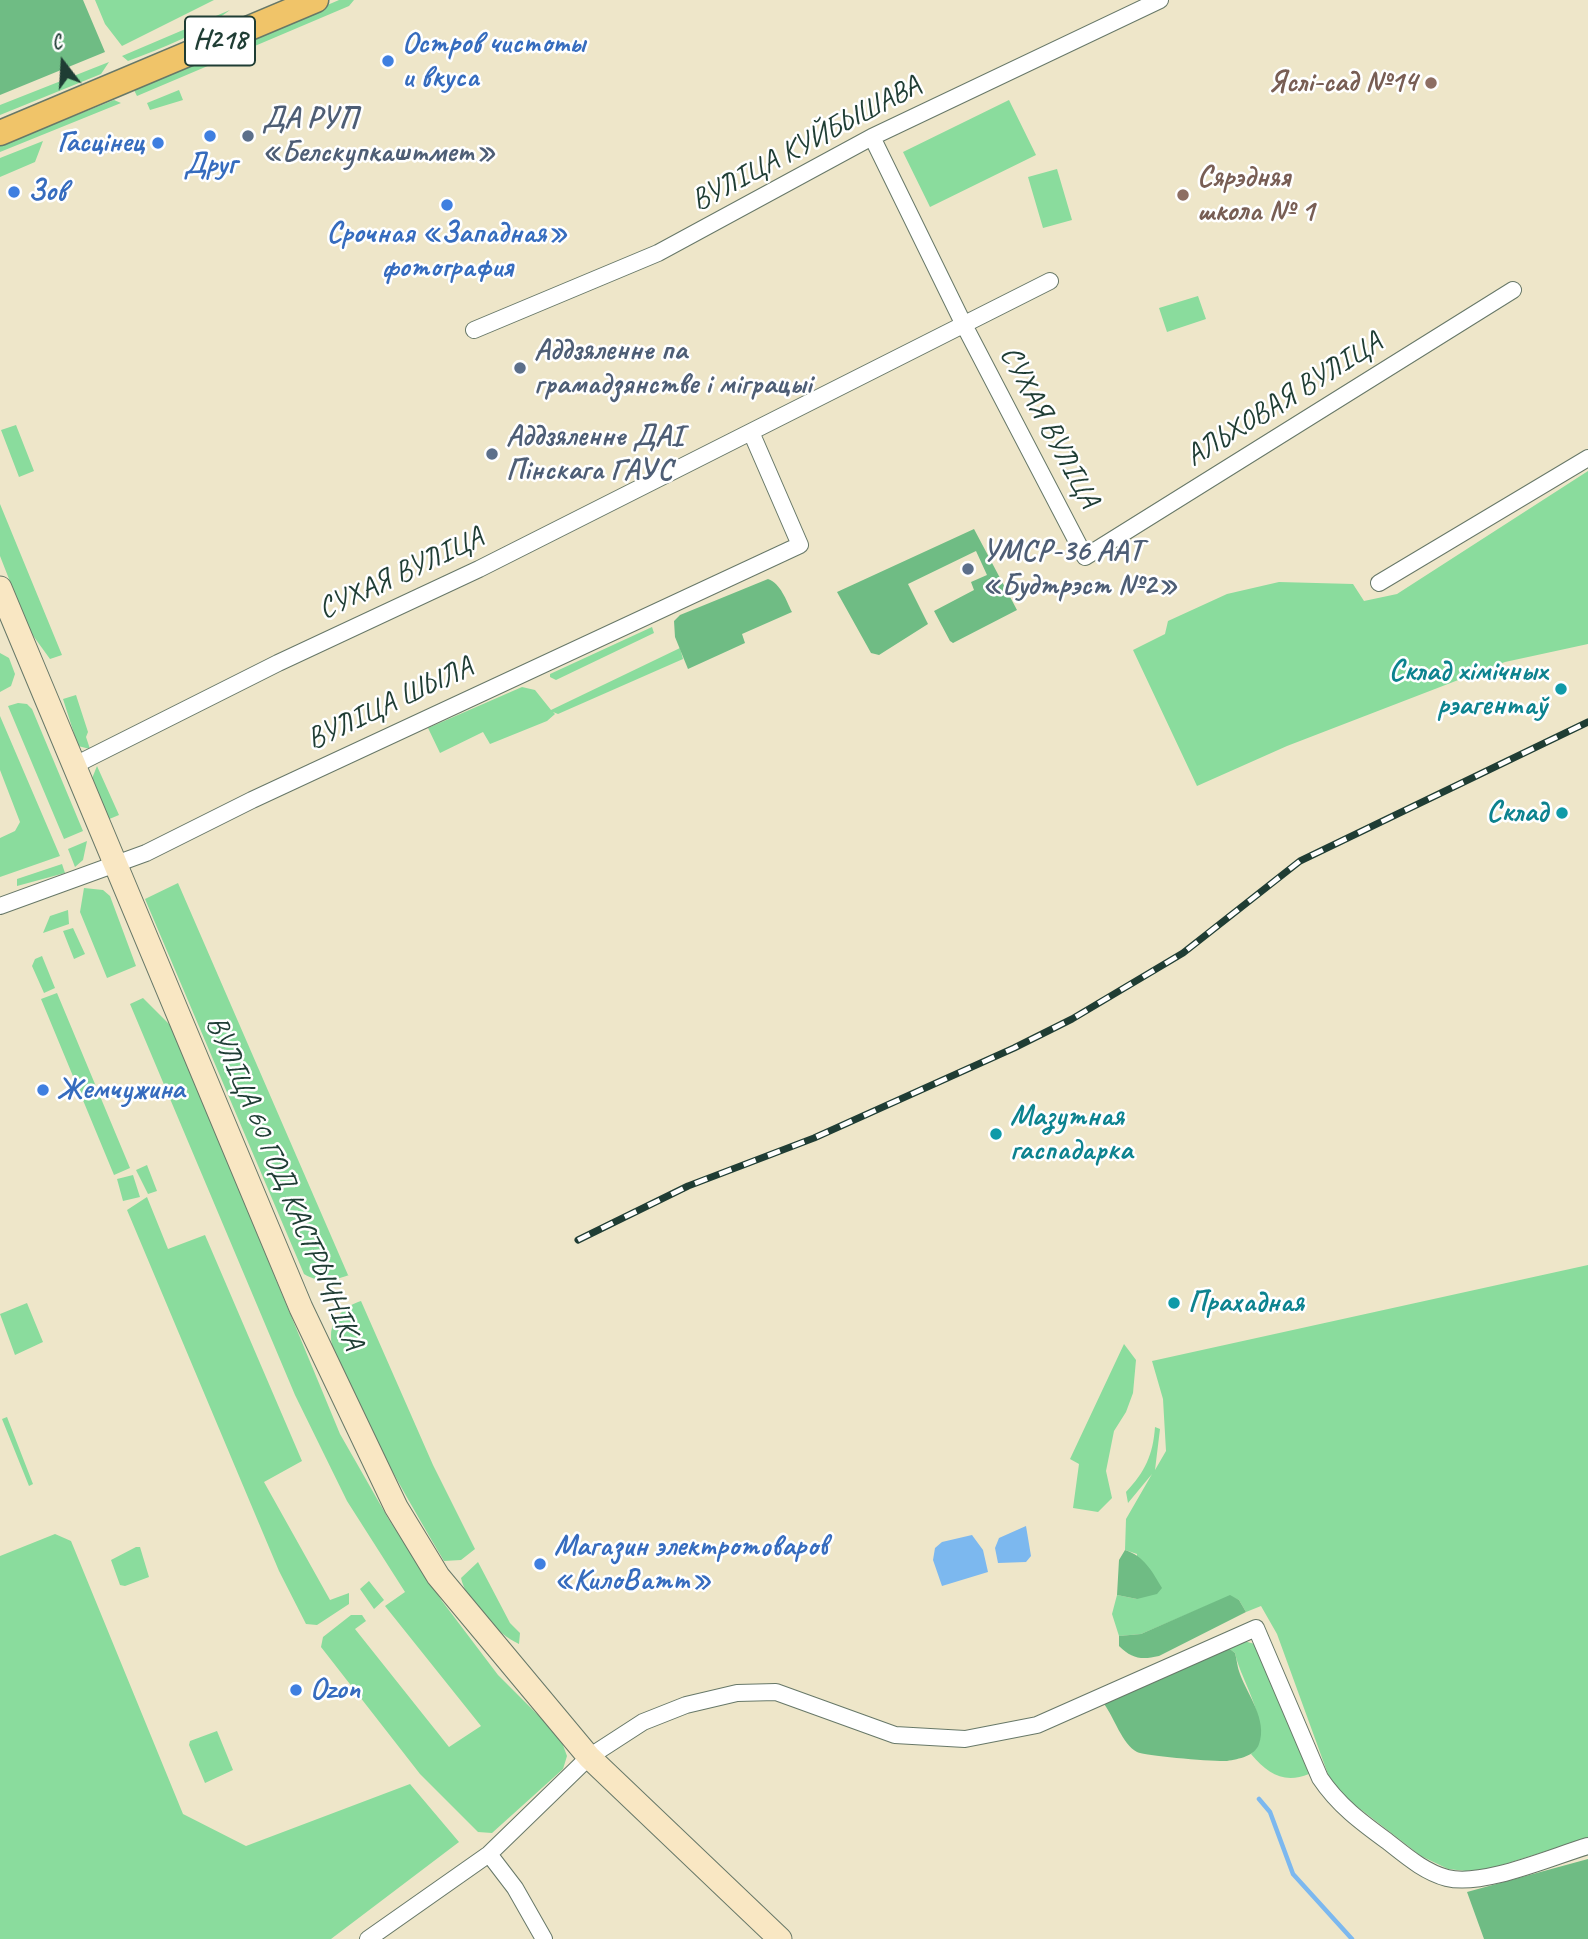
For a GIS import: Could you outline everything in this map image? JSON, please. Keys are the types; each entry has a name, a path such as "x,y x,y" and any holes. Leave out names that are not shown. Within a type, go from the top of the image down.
{"main road":[{"name":"Н218","path":"0,133 316,0"}],"street":[{"name":"ВУЛІЦА КУЙБЫШАВА","path":"474,330 658,253 872,137 1160,0"},
{"name":"СУХАЯ ВУЛІЦА","path":"872,137 963,323 1085,556"},
{"name":"СУХАЯ ВУЛІЦА","path":"73,766 278,663 479,569 1050,281"},
{"name":"АЛЬХОВАЯ ВУЛІЦА","path":"1085,556 1513,290"},
{"name":"ВУЛІЦА ШЫЛА","path":"0,906 146,853 252,800 800,545 751,432"},
{"path":"1379,583 1588,458"},
{"name":"ВУЛІЦА 60 ГОД КАСТРЫЧНІКА","path":"0,588 301,1308 396,1507 438,1576 589,1757 780,1939"},
{"path":"368,1939 489,1854 589,1757 643,1722 686,1705 758,1690 805,1701 895,1735 965,1739 1013,1731 1049,1720 1122,1685 1256,1628 1320,1779 1347,1811 1427,1870 1462,1880 1484,1877 1588,1846"},
{"path":"489,1854 515,1888 544,1939"}],"green space":[{"path":"0,0 83,0 105,52 0,95"},
{"path":"95,0 214,0 122,46 105,24"},
{"path":"339,0 354,0 349,6 137,96 134,90 137,87"},
{"path":"230,10 194,33 168,45 128,61 122,56"},
{"path":"109,62 101,74 0,115 0,105"},
{"path":"179,90 183,100 150,110 147,103"},
{"path":"114,100 121,103 0,152 0,146"},
{"path":"1009,100 1036,155 930,207 903,152"},
{"path":"43,141 35,162 0,177 0,158"},
{"path":"1057,169 1072,220 1043,228 1028,177"},
{"path":"1198,296 1206,319 1167,332 1159,308"},
{"path":"16,425 34,471 19,477 1,430"},
{"path":"1588,471 1588,644 1505,662 1287,746 1197,786 1133,650 1165,634 1168,621 1227,594 1279,582 1353,584 1364,601 1397,594"},
{"path":"0,504 62,655 50,659 29,630 0,556"},
{"path":"974,529 1017,610 953,643 950,641 934,611 974,590 971,582 987,575 976,551 908,584 928,624 879,655 871,653 837,592"},
{"path":"768,579 780,588 792,612 742,634 745,643 688,669 675,637 674,621 680,615"},
{"path":"652,627 654,633 556,680 550,677 550,674"},
{"path":"680,648 683,659 558,714 553,712 555,714 547,721 490,744 483,732 440,753 428,728 522,687 535,690 551,710"},
{"path":"0,653 9,658 15,674 11,686 0,692"},
{"path":"76,695 88,732 86,737 90,749 78,746 63,699"},
{"path":"27,704 32,709 83,831 64,839 8,706"},
{"path":"0,716 60,856 0,877 0,838 15,831 20,822 0,770"},
{"path":"97,766 119,815 107,820 91,781"},
{"path":"87,841 83,860 75,867 68,849"},
{"path":"62,864 65,873 17,886 17,879"},
{"path":"178,883 349,1275 326,1280 304,1274 145,899"},
{"path":"84,888 103,890 110,896 136,966 107,978 80,912"},
{"path":"68,910 69,924 43,933 50,916"},
{"path":"73,928 85,954 74,959 63,931"},
{"path":"42,956 55,988 44,993 32,966 35,959"},
{"path":"57,993 130,1168 114,1175 41,999"},
{"path":"143,998 171,1026 340,1434 388,1518 442,1601 498,1675 560,1737 567,1756 563,1769 492,1833 478,1832 420,1774 321,1647 323,1637 351,1615 362,1615 366,1621 355,1629 449,1747 481,1726 385,1606 405,1592 347,1501 295,1395 130,1004"},
{"path":"147,1165 157,1191 148,1194 136,1170"},
{"path":"133,1175 140,1197 123,1201 117,1179"},
{"path":"147,1197 168,1249 205,1235 302,1461 264,1482 330,1600 349,1593 349,1604 317,1625 306,1624 279,1571 127,1210"},
{"path":"1588,1265 1588,1838 1489,1869 1448,1869 1421,1856 1333,1788 1277,1634 1261,1606 1246,1612 1239,1600 1230,1596 1141,1634 1119,1636 1112,1614 1117,1595 1137,1599 1137,1554 1125,1550 1126,1519 1152,1474 1128,1503 1126,1492 1147,1462 1155,1427 1160,1429 1155,1470 1166,1451 1163,1399 1152,1361"},
{"path":"361,1301 433,1465 475,1549 461,1560 444,1561 379,1446 334,1350 331,1335 334,1323 345,1309"},
{"path":"27,1303 43,1342 15,1355 0,1314"},
{"path":"1124,1344 1136,1360 1133,1393 1126,1412 1114,1431 1106,1471 1112,1498 1098,1512 1073,1508 1079,1464 1070,1459"},
{"path":"7,1417 33,1484 29,1486 2,1419"},
{"path":"55,1534 71,1541 183,1814 246,1846 410,1784 459,1842 331,1939 0,1939 0,1556"},
{"path":"140,1547 149,1577 125,1586 120,1585 111,1560"},
{"path":"1125,1550 1137,1556 1151,1570 1162,1588 1157,1594 1137,1599 1117,1595 1119,1560"},
{"path":"478,1562 510,1623 520,1633 519,1644 501,1633 484,1616 464,1587 461,1578"},
{"path":"369,1581 384,1600 374,1609 360,1589"},
{"path":"1230,1595 1239,1600 1246,1612 1159,1656 1138,1657 1128,1654 1119,1646 1119,1636 1141,1634"},
{"path":"1240,1640 1255,1644 1309,1774 1292,1778 1277,1775 1251,1754 1257,1742 1258,1717 1235,1653 1226,1646"},
{"path":"1226,1646 1235,1653 1239,1671 1259,1717 1261,1735 1257,1748 1241,1758 1221,1761 1153,1755 1137,1752 1132,1748 1104,1704"},
{"path":"217,1731 233,1770 205,1783 189,1745 190,1741"},
{"path":"1588,1859 1588,1939 1484,1939 1467,1892"}],"water":[{"path":"1026,1526 1031,1556 1026,1562 998,1563 995,1548 999,1538"},
{"path":"972,1535 983,1550 988,1572 942,1586 933,1560 935,1548 942,1542"}],"waterway":[{"path":"1259,1799 1270,1812 1293,1874 1352,1939"}],"railway":[{"path":"578,1240 688,1186 814,1138 1072,1019 1183,953 1300,861 1588,722"}],"place":[{"name":"Остров чистоты и вкуса","path":"388,61"},
{"name":"Яслі-сад №14","path":"1431,83"},
{"name":"Друг","path":"210,136"},
{"name":"ДА РУП «Белскупкаштмет»","path":"248,136"},
{"name":"Гасцінец","path":"158,143"},
{"name":"Зов","path":"14,192"},
{"name":"Сярэдняя школа № 1","path":"1183,195"},
{"name":"Срочная «Западная» фотография","path":"447,205"},
{"name":"Аддзяленне па грамадзянстве і міграцыі","path":"520,368"},
{"name":"Аддзяленне ДАІ Пінскага ГАУС","path":"492,454"},
{"name":"УМСР-36 ААТ «Будтрэст №2»","path":"968,569"},
{"name":"Склад хімічных рэагентаў","path":"1561,689"},
{"name":"Склад","path":"1562,813"},
{"name":"Жемчужина","path":"43,1090"},
{"name":"Мазутная гаспадарка","path":"996,1134"},
{"name":"Прахадная","path":"1174,1303"},
{"name":"Магазин электротоваров «КилоВатт»","path":"540,1564"},
{"name":"Ozon","path":"296,1690"}]}
